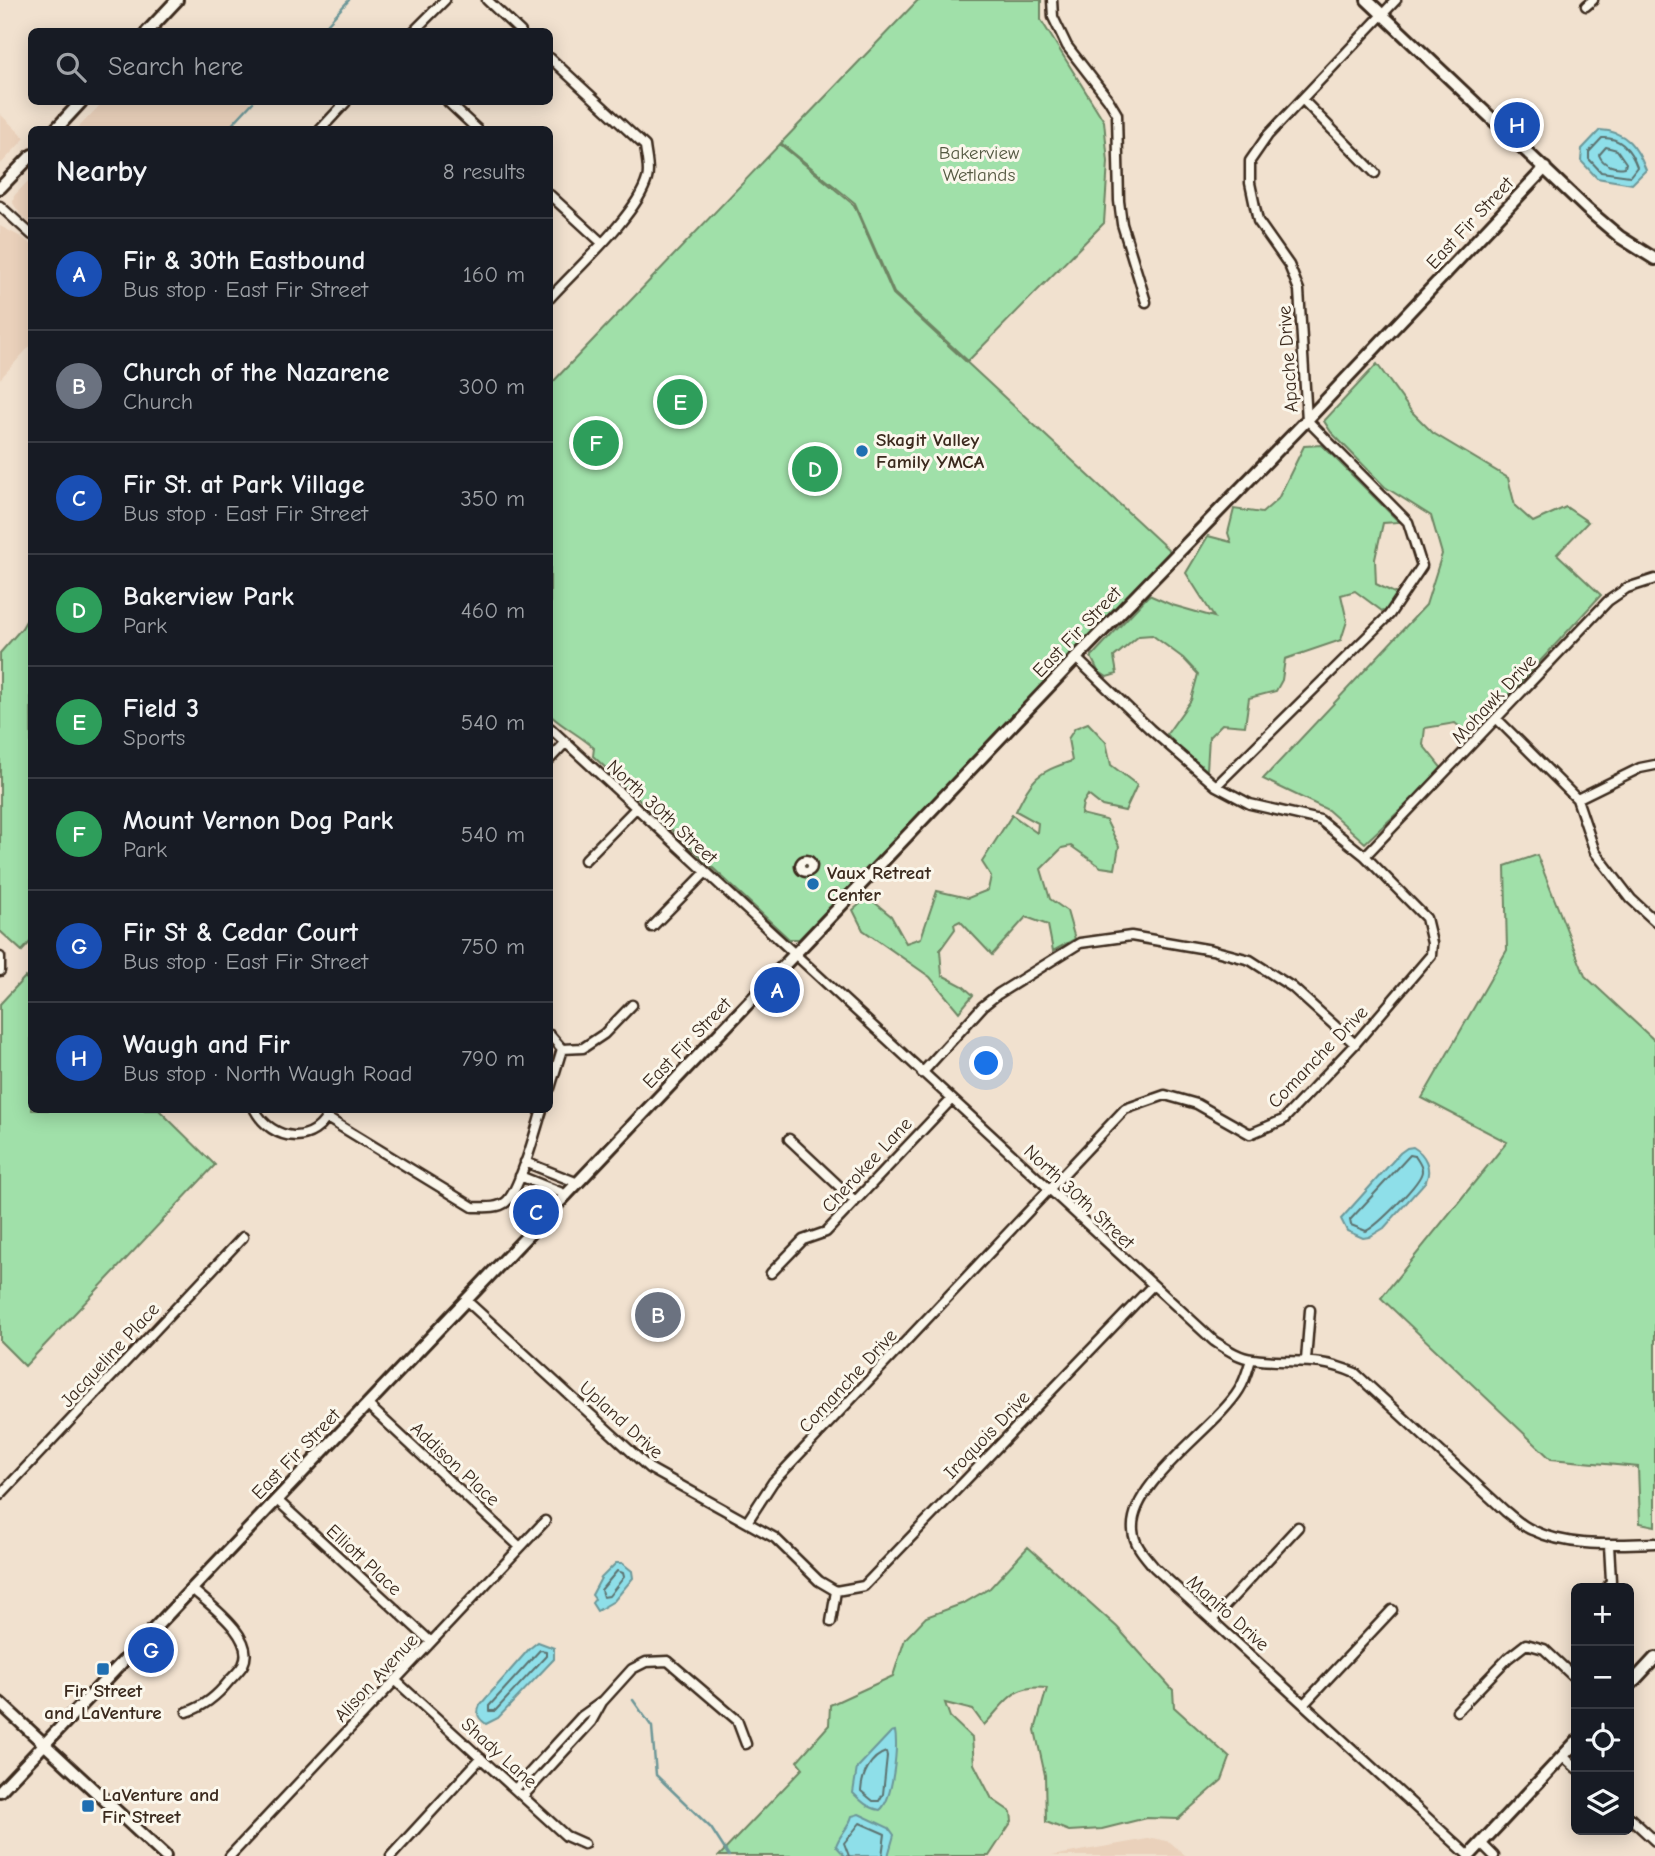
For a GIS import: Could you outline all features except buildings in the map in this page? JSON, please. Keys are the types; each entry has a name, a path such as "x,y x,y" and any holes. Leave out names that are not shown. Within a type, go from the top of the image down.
{"street":[{"path":"151,28 177,0"},
{"path":"417,28 445,0"},
{"path":"487,0 517,28"},
{"path":"1052,0 1053,17 1067,46 1117,114 1122,224 1146,302"},
{"path":"1367,0 1620,237 1655,259"},
{"name":"Apache Drive","path":"1216,786 1389,615 1422,566 1408,522 1307,420 1299,290 1289,265 1258,221 1250,183 1250,161 1268,135 1396,0"},
{"path":"553,61 645,146 648,177 637,200 553,295"},
{"path":"1303,100 1375,173"},
{"path":"59,126 78,105"},
{"path":"324,126 343,105"},
{"path":"451,105 474,126"},
{"path":"0,188 28,159"},
{"name":"East Fir Street","path":"0,1791 1545,168"},
{"path":"553,198 601,242"},
{"path":"0,206 28,231"},
{"path":"1655,572 1655,579"},
{"name":"Mohawk Drive","path":"1365,856 1608,601 1627,589 1655,579"},
{"name":"Comanche Drive","path":"747,1522 773,1482 1125,1109 1165,1095 1197,1104 1250,1134 1283,1120 1355,1044 1421,970 1431,955 1432,943 1426,918 1365,856 1320,820 1250,804 1216,786 1150,729 1076,659"},
{"path":"1496,719 1577,799 1595,852 1631,899 1655,921"},
{"name":"North 30th Street","path":"553,731 1214,1341 1229,1351 1251,1359 1306,1360 1333,1364 1355,1373 1530,1530 1565,1542 1609,1545 1655,1543"},
{"path":"553,756 565,743"},
{"path":"1577,799 1640,768 1655,765"},
{"path":"585,860 635,809"},
{"path":"652,927 705,873"},
{"path":"922,1073 983,1006 998,994 1080,943 1131,936 1212,950 1250,960 1292,987 1355,1044"},
{"path":"0,957 0,971"},
{"path":"562,1049 583,1048 604,1034 632,1005"},
{"path":"553,1038 562,1049"},
{"path":"553,1078 562,1049"},
{"name":"Cherokee Lane","path":"771,1273 803,1240 826,1232 951,1100"},
{"path":"257,1113 265,1125 280,1134 298,1136 314,1130 329,1114 473,1207 490,1208 505,1202 520,1176 541,1113"},
{"path":"789,1139 855,1201"},
{"path":"525,1162 578,1183"},
{"path":"520,1176 567,1195"},
{"name":"Jacqueline Place","path":"0,1495 243,1237"},
{"name":"Iroquois Drive","path":"836,1591 864,1586 1152,1286"},
{"name":"Upland Drive","path":"467,1301 649,1468 775,1538 818,1581 836,1591"},
{"path":"1306,1360 1310,1310"},
{"name":"Manito Drive","path":"1251,1359 1239,1391 1149,1486 1136,1510 1133,1530 1138,1547 1154,1567 1469,1856"},
{"name":"Addison Place","path":"368,1405 520,1547"},
{"name":"Elliott Place","path":"277,1500 430,1642"},
{"name":"Alison Avenue","path":"230,1856 545,1521"},
{"path":"1212,1620 1298,1527"},
{"path":"1609,1545 1610,1583"},
{"path":"187,1712 204,1707 224,1688 244,1663 245,1644 237,1631 192,1589"},
{"path":"831,1622 836,1591"},
{"path":"1304,1704 1392,1610"},
{"path":"1457,1711 1508,1658 1526,1644 1544,1649 1571,1674"},
{"path":"1634,1681 1655,1658"},
{"path":"523,1796 591,1721 603,1701 632,1669 646,1662 668,1661 737,1720 746,1744"},
{"name":"Shady Lane","path":"395,1680 566,1836 584,1844"},
{"path":"515,1789 582,1716 603,1701"},
{"path":"0,1703 165,1856"},
{"path":"1469,1856 1571,1747"},
{"path":"1563,1756 1571,1763"},
{"path":"391,1856 481,1758"},
{"path":"1634,1822 1655,1841"},
{"path":"1481,1843 1494,1856"}],"shaded area":[{"path":"100,105 251,105 233,126 80,126"},
{"path":"0,114 25,138 0,165"},
{"path":"28,181 28,222 13,203 14,196"},
{"path":"0,226 28,242 28,348 0,379"},
{"path":"1153,1838 1170,1842 1186,1856 1052,1856"}],"green space":[{"name":"Bakerview Wetlands","path":"918,0 1041,0 1041,20 1104,121 1108,162 1104,223 968,361 894,293 855,203 781,143"},
{"path":"780,144 854,205 893,294 1171,552 799,939 789,939 593,756 594,748 553,717 553,382"},
{"path":"1377,364 1411,411 1433,433 1508,478 1515,506 1533,522 1566,507 1588,522 1557,554 1601,595 1471,736 1455,723 1425,728 1423,745 1443,770 1365,843 1328,810 1263,779 1426,605 1442,554 1431,516 1385,487 1331,432 1324,421"},
{"path":"1322,445 1399,522 1383,523 1375,559 1376,584 1405,598 1396,612 1382,611 1355,591 1341,595 1347,621 1341,640 1285,659 1282,680 1276,691 1249,698 1245,726 1222,724 1209,737 1207,770 1180,749 1167,734 1191,700 1198,674 1183,658 1152,635 1139,636 1114,657 1117,674 1107,677 1098,671 1091,657 1149,595 1214,617 1186,573 1208,536 1231,542 1228,533 1234,509 1262,513 1278,499 1304,446"},
{"path":"28,617 28,944 22,951 0,931 0,653"},
{"path":"1088,723 1106,742 1111,765 1137,785 1125,811 1102,806 1088,795 1083,803 1081,814 1106,820 1119,846 1115,869 1101,867 1071,846 1062,848 1041,869 1050,899 1067,911 1075,939 1053,951 1048,925 1026,917 992,955 960,921 954,924 955,929 940,950 942,975 963,986 973,995 959,1012 930,977 863,930 853,910 868,897 891,916 906,943 921,938 937,891 968,898 988,890 991,876 982,862 1012,815 1037,833 1038,823 1016,811 1037,778 1050,769 1072,761 1068,739 1075,728"},
{"path":"1537,855 1585,976 1655,1041 1655,1526 1640,1523 1638,1467 1551,1459 1381,1298 1507,1142 1422,1098 1507,950 1505,866"},
{"path":"25,977 28,980 28,1113 162,1113 215,1165 25,1366 0,1341 0,1004"},
{"path":"1028,1547 1117,1627 1173,1690 1174,1707 1230,1758 1222,1780 1178,1819 1146,1818 1102,1829 1069,1831 1046,1822 1045,1775 1035,1730 1047,1688 1025,1689 1010,1697 984,1725 973,1710 945,1703 950,1717 972,1738 974,1764 992,1799 1011,1812 1012,1821 989,1856 719,1856 803,1768 797,1761 829,1725 830,1705 893,1676 905,1639 926,1617 964,1603 990,1588"}],"water":[{"path":"1600,130 1624,137 1639,154 1646,170 1632,184 1597,178 1581,161 1582,149"},
{"path":"1413,1147 1421,1153 1426,1162 1426,1181 1384,1228 1363,1238 1347,1231 1341,1219 1400,1153"},
{"path":"616,1563 622,1563 632,1571 633,1578 614,1601 597,1611 592,1603 595,1599 592,1595 601,1578"},
{"path":"538,1642 554,1648 554,1659 498,1718 486,1724 478,1716 480,1705"},
{"path":"895,1731 896,1749 891,1785 880,1810 865,1804 853,1793 857,1768"},
{"path":"859,1814 889,1828 894,1835 888,1856 845,1856 836,1846 852,1816"}],"waterway":[{"path":"324,28 349,0"},
{"path":"231,126 250,105"},
{"path":"633,1700 652,1727 656,1775 711,1828 729,1856"}],"place":[{"name":"Waugh and Fir","path":"1517,125"},
{"name":"Field 3","path":"680,402"},
{"name":"Mount Vernon Dog Park","path":"596,443"},
{"name":"Skagit Valley Family YMCA","path":"862,451"},
{"name":"Bakerview Park","path":"815,469"},
{"name":"Vaux Retreat Center","path":"813,884"},
{"name":"Fir & 30th Eastbound","path":"777,990"},
{"name":"Fir St. at Park Village","path":"536,1212"},
{"name":"Church of the Nazarene","path":"658,1315"},
{"name":"Fir St & Cedar Court","path":"151,1650"},
{"name":"Fir Street and LaVenture","path":"103,1669"},
{"name":"LaVenture and Fir Street","path":"88,1806"}]}
